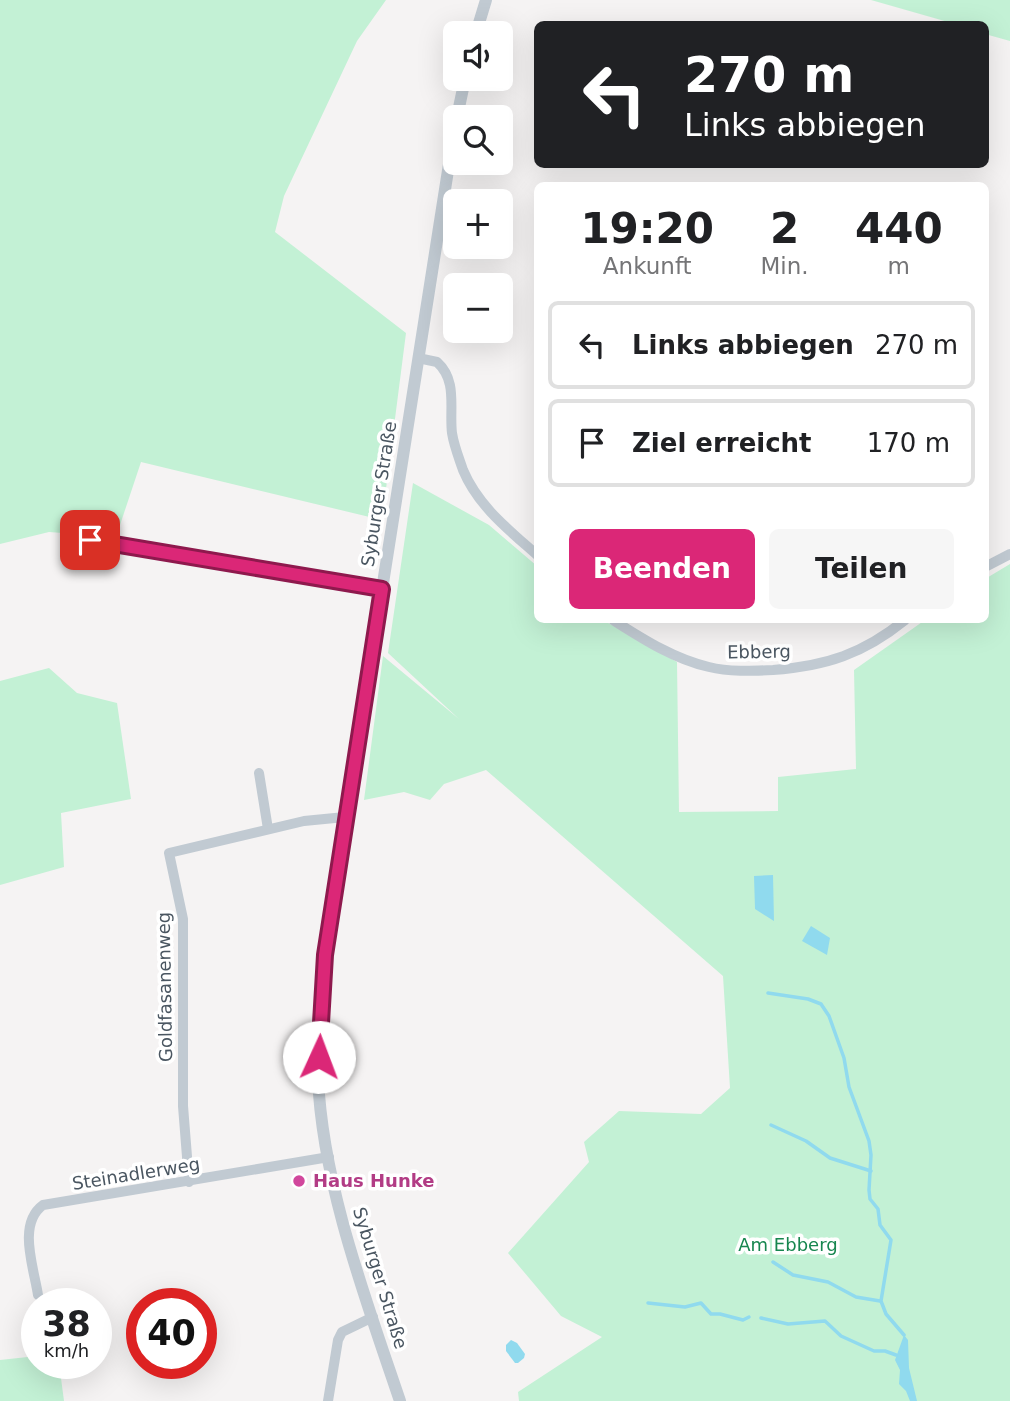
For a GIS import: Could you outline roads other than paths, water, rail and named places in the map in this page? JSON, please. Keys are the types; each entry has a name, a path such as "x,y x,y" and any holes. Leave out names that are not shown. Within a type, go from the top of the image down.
{"street":[{"path":"480,21 486,0"},
{"name":"Syburger Straße","path":"400,1401 349,1247 329,1157 318,1077 320,1013 325,955 345,817 447,175"},
{"path":"418,358 437,362 449,378 452,432 471,484 498,520 534,552"},
{"path":"66,535 139,550 382,589"},
{"path":"989,565 1010,554"},
{"name":"Ebberg","path":"618,623 686,660 707,667 755,671 818,665 876,642 901,623"},
{"path":"259,773 268,829"},
{"name":"Goldfasanenweg","path":"189,1182 183,1106 183,919 169,853 268,829 345,817"},
{"name":"Steinadlerweg","path":"36,1288 29,1225 36,1210 43,1205 329,1157"},
{"path":"328,1401 338,1340 342,1332 373,1317"}],"water":[{"path":"773,875 774,921 755,909 754,876"},
{"path":"811,926 830,938 827,955 802,941"},
{"path":"904,1335 908,1340 909,1368 917,1401 910,1401 899,1384 900,1370 895,1360"},
{"path":"511,1340 517,1343 525,1354 518,1363 515,1363 506,1351 506,1345"}],"waterway":[{"path":"768,993 808,999 821,1004 829,1016 844,1058 849,1087 869,1141 870,1199 878,1209 880,1225 891,1240 881,1301 886,1314 904,1335"},
{"path":"771,1125 806,1141 830,1158 871,1171"},
{"path":"773,1262 793,1275 828,1282 856,1297 880,1301"},
{"path":"648,1303 685,1307 701,1303 711,1314 743,1320 749,1317"},
{"path":"761,1318 788,1324 825,1321 841,1336 874,1351 896,1355"}],"place":[{"name":"Haus Hunke","path":"299,1181"}],"park label":[{"name":"Am Ebberg","path":"788,1245"}]}
